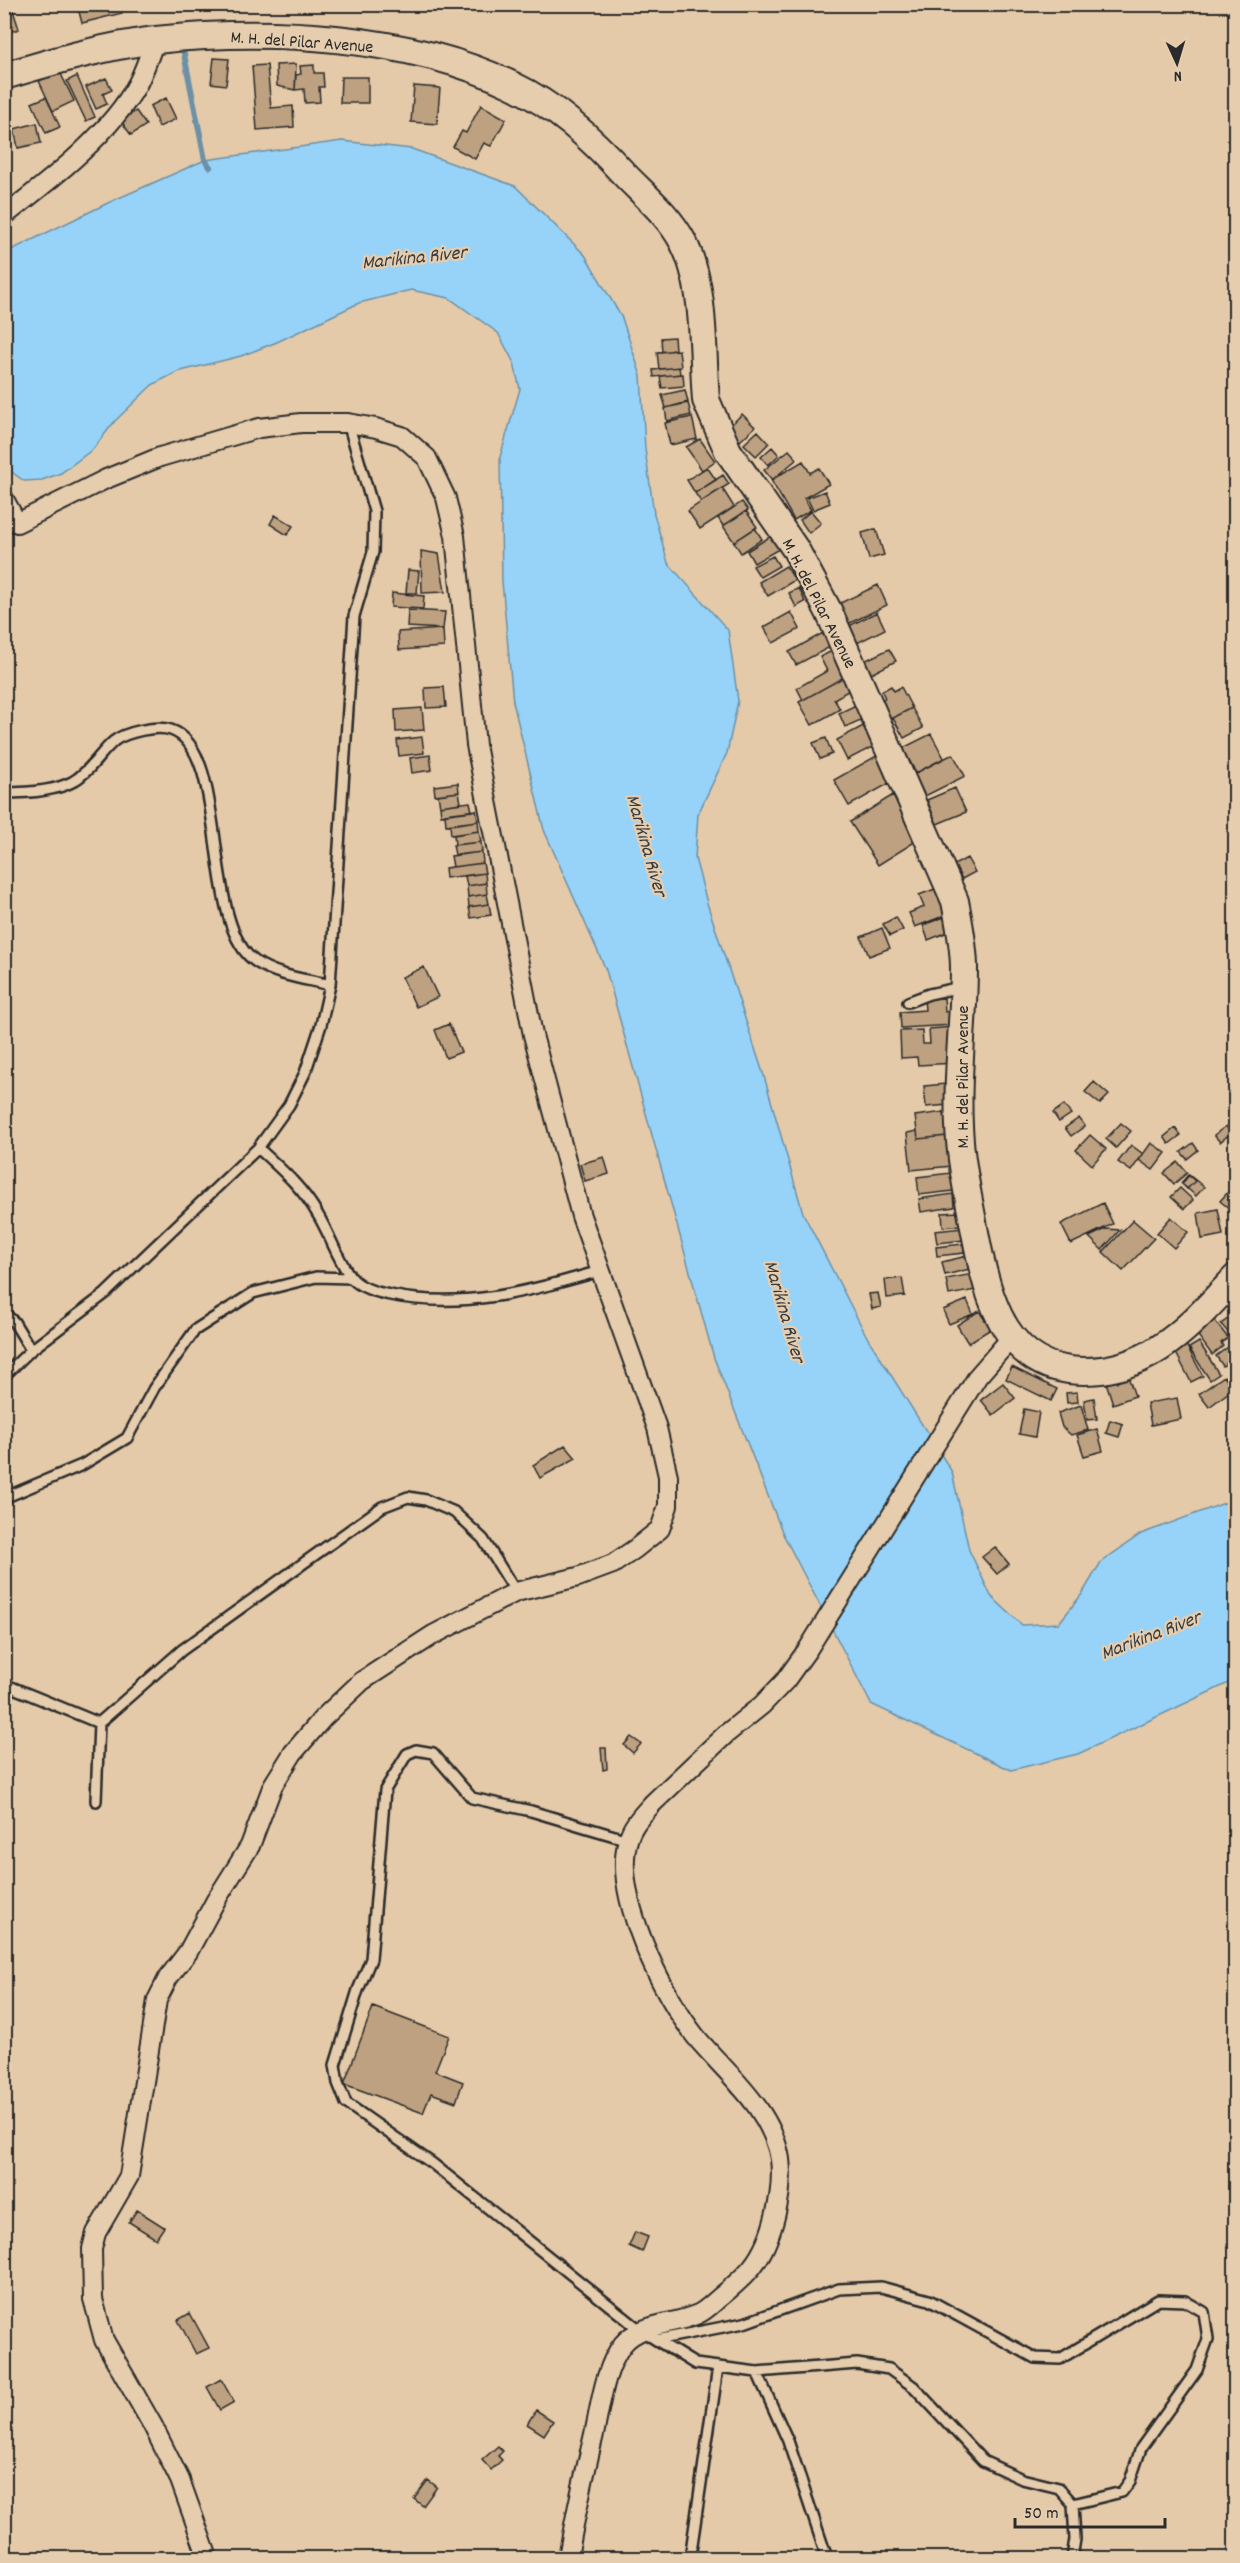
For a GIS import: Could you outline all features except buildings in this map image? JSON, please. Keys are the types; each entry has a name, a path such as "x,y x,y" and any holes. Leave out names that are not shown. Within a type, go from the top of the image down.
{"street":[{"name":"M. H. del Pilar Avenue","path":"4,76 92,52 155,40 220,36 355,41 419,53 473,68 513,85 571,122 668,218 684,242 694,271 706,400 712,419 728,451 796,550 829,612 955,901 961,929 963,986 960,1141 986,1287 1011,1338 1035,1357 1058,1368 1087,1372 1120,1367 1159,1350 1186,1329 1236,1277"},
{"path":"4,216 75,156 121,108 138,83 155,40"},
{"path":"4,499 11,526 106,479 208,441 259,428 301,423 348,423 402,436 427,458 446,498 460,575 476,745 533,1035 581,1216 657,1428 668,1476 668,1506 660,1529 613,1564 579,1577 516,1592 433,1635 362,1681 323,1718 292,1753 273,1785 250,1846 216,1900 188,1952 168,1978 158,2000 129,2176 96,2233 92,2250 93,2299 104,2340 153,2426 180,2481 208,2559"},
{"path":"568,2559 607,2379 614,2357 624,2342 640,2330 674,2323 700,2313 740,2279 753,2266 769,2235 782,2191 779,2157 767,2126 749,2096 696,2037 670,2002 648,1953 627,1885 625,1863 627,1840 637,1821 653,1803 726,1734 762,1705 785,1681 808,1649 968,1391 990,1361 1011,1338"}],"lane":[{"path":"4,1376 31,1350 105,1294 258,1148 290,1105 305,1072 321,1025 330,985 354,616 373,552 374,511 348,423"},
{"path":"4,794 39,790 71,782 96,763 116,740 147,729 171,729 187,740 198,760 210,804 221,879 232,925 241,947 255,962 282,973 330,985"},
{"path":"908,1002 963,986"},
{"path":"258,1148 298,1185 318,1215 351,1278 371,1291 415,1300 467,1301 518,1293 600,1271"},
{"path":"4,1498 82,1465 127,1438 154,1388 195,1330 253,1293 316,1277 351,1278"},
{"path":"4,1312 14,1322 31,1350"},
{"path":"96,1802 99,1723 182,1650 236,1609 382,1507 408,1497 426,1500 454,1512 483,1539 516,1592"},
{"path":"4,1684 99,1723"},
{"path":"627,1840 531,1811 472,1798 433,1753 416,1750 406,1754 385,1790 370,1959 335,2065 338,2083 346,2103 433,2164 640,2330 695,2364 757,2372 857,2364 889,2369 914,2387 983,2461 1022,2479 1059,2488 1073,2504 1075,2539 1072,2559"},
{"path":"656,2340 744,2323 839,2289 880,2287 929,2300 1035,2358 1060,2359 1158,2300 1185,2301 1204,2312 1208,2339 1197,2370 1141,2448 1130,2481 1122,2492 1073,2504"},
{"path":"690,2559 718,2367"},
{"path":"757,2372 788,2441 827,2559"}],"water":[{"name":"Marikina River","path":"342,141 412,149 515,186 585,255 622,318 641,376 645,449 654,514 668,563 728,630 738,701 727,753 698,814 695,858 707,903 764,1076 803,1213 867,1337 952,1472 969,1550 991,1596 1022,1625 1059,1623 1082,1594 1101,1562 1141,1534 1235,1499 1235,1680 1078,1754 1011,1770 871,1704 783,1534 714,1358 606,970 544,830 513,702 502,581 500,457 520,389 514,363 498,333 449,298 411,290 359,303 277,342 241,356 177,372 152,385 115,421 93,449 61,473 42,480 24,481 9,470 5,461 5,253 112,201 205,160"}],"waterway":[{"path":"184,54 205,160 210,167"}]}
